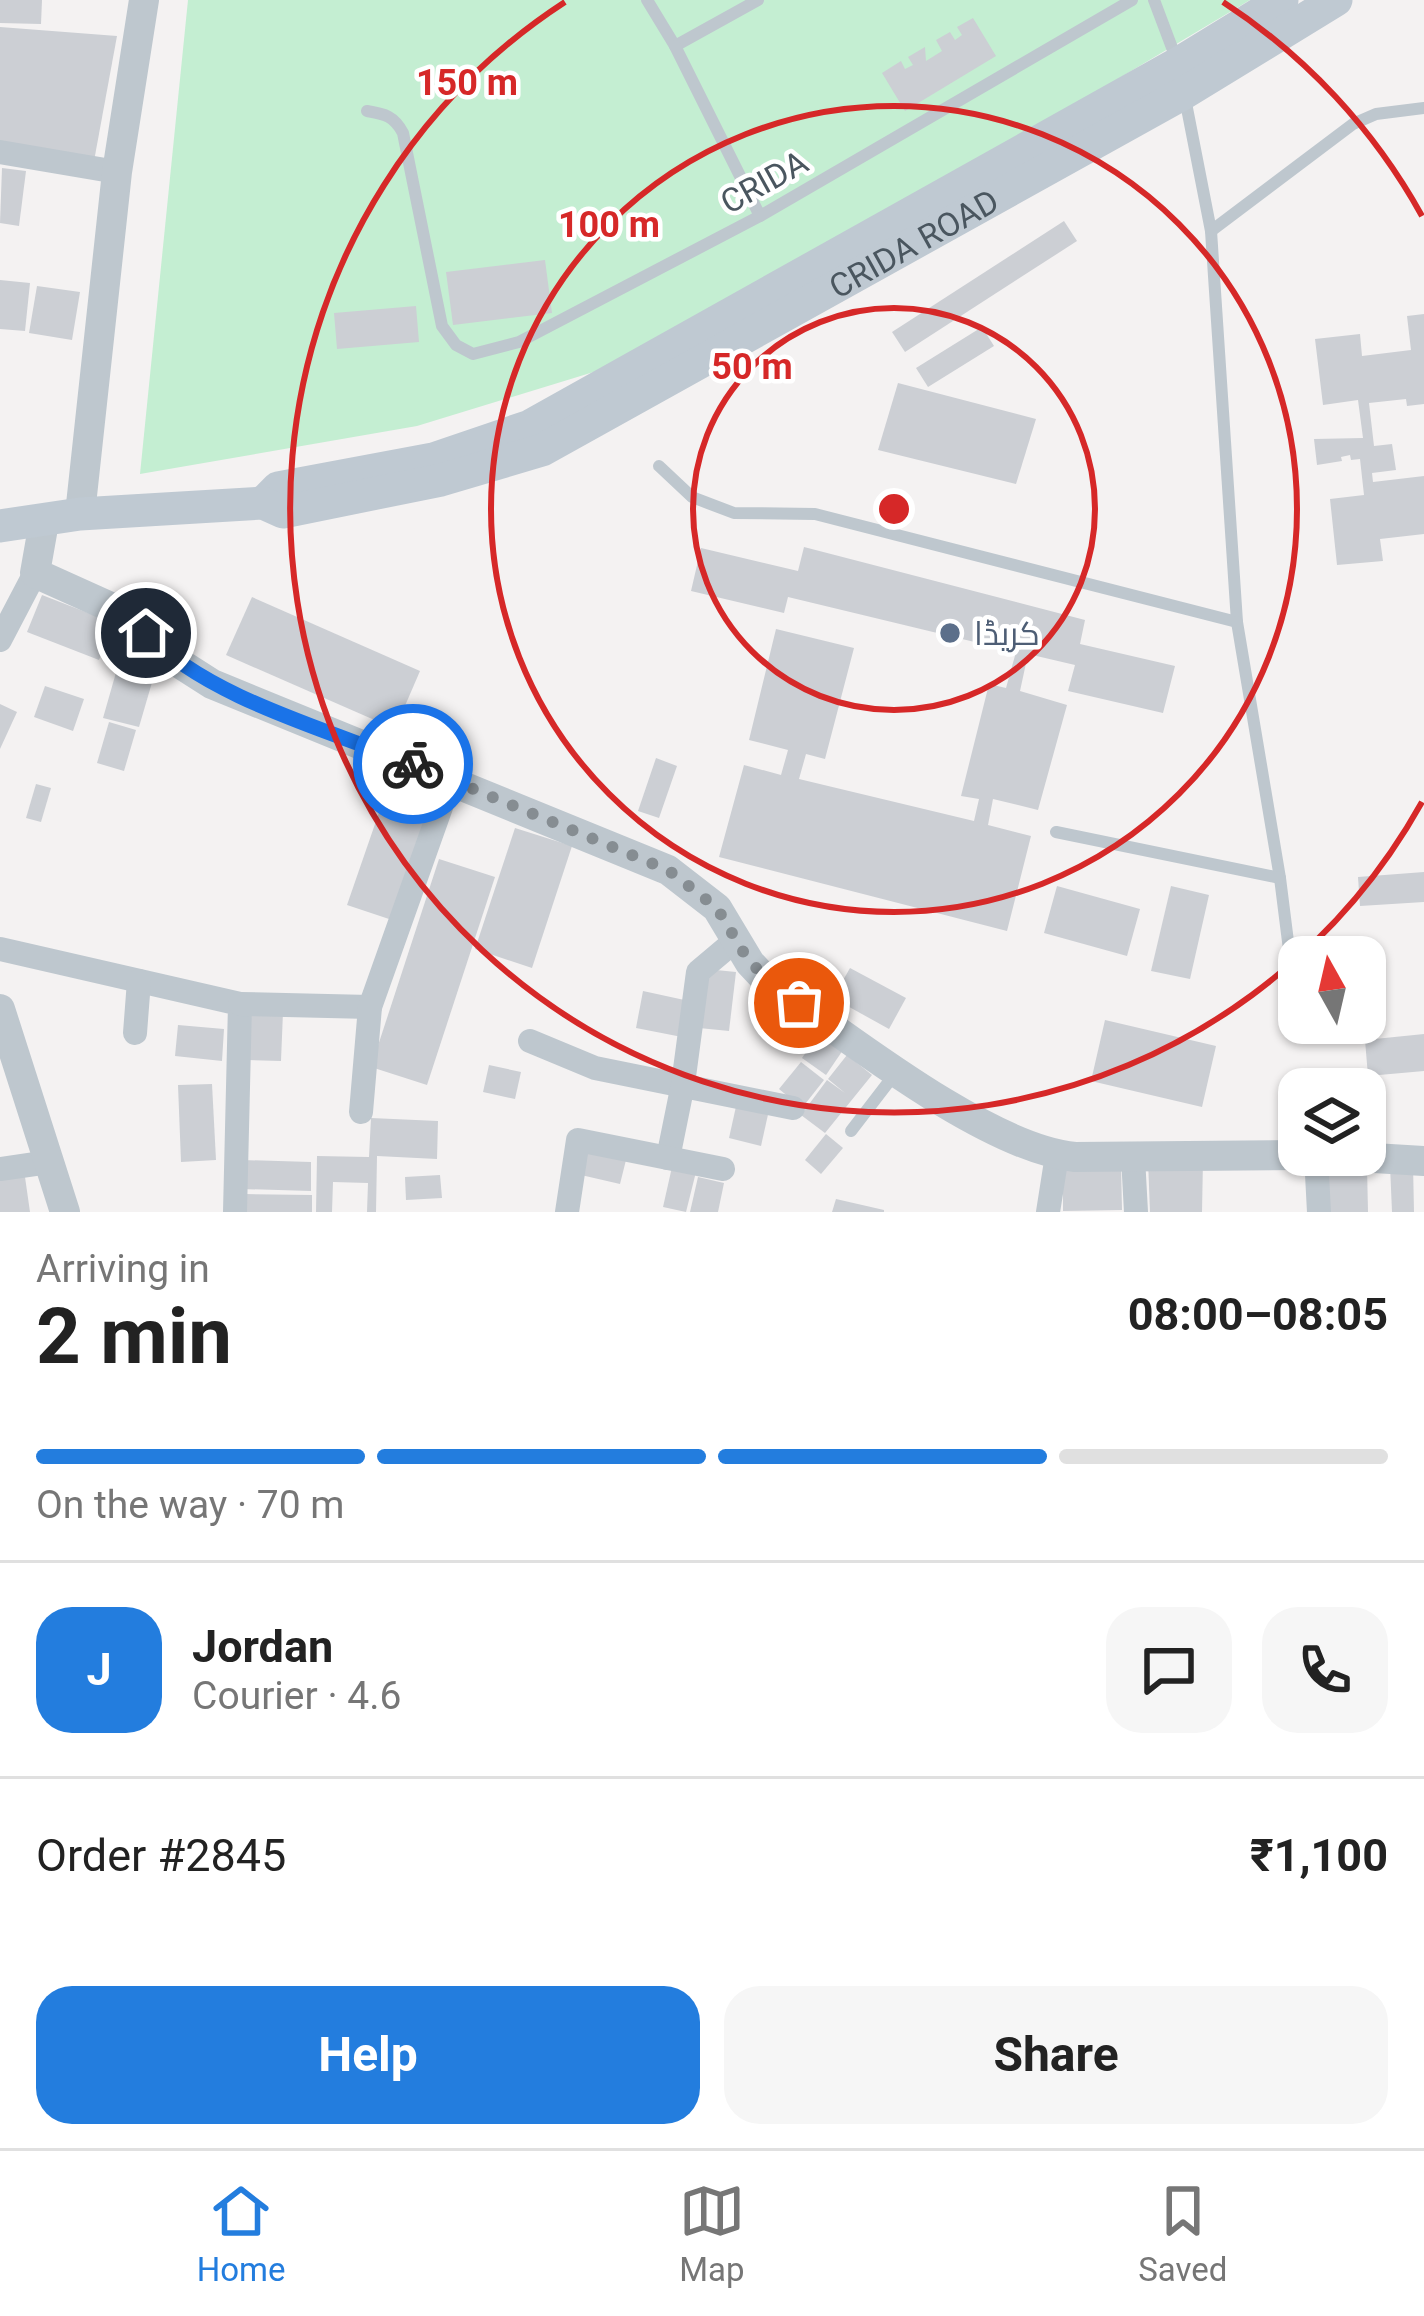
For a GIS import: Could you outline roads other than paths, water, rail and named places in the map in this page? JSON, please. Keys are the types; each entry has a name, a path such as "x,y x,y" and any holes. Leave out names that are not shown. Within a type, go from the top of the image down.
{"main road":[{"name":"CRIDA ROAD","path":"1182,78 1282,0"},
{"name":"CRIDA ROAD","path":"0,526 80,514 262,503 278,488 433,459 476,457 1336,0"}],"street":[{"path":"80,514 118,172 144,0"},
{"path":"0,152 118,172"},
{"path":"0,640 35,573 44,522"},
{"path":"35,573 117,610 165,654 212,684 668,870 717,908 766,980 897,1072 981,1122 1057,1155 1278,1155"},
{"path":"361,1112 370,1007 451,779"},
{"path":"668,1158 698,972 736,940"},
{"path":"0,949 240,1004 370,1007"},
{"path":"135,1033 139,981"},
{"path":"235,1212 240,1004"},
{"path":"0,1009 64,1212"},
{"path":"530,1041 595,1068 793,1108"},
{"path":"567,1212 578,1140 723,1168"},
{"path":"1048,1212 1057,1155"},
{"path":"1133,1157 1136,1212"},
{"path":"1386,1159 1424,1162"},
{"path":"0,1169 49,1162"},
{"path":"1319,1212 1320,1176"}],"lane":[{"path":"647,0 760,216"},
{"path":"675,46 758,0"},
{"name":"CRIDA","path":"367,111 386,114 403,133 442,326 456,345 472,354 519,342 760,216 1132,0"},
{"path":"1154,0 1182,78 1211,231 1237,622 1287,936"},
{"path":"1211,231 1353,124 1376,114 1424,108"},
{"path":"659,466 692,497 734,513 815,514 1237,622"},
{"path":"1056,832 1280,878"},
{"path":"851,1131 897,1072"}],"place":[{"name":"کریڈا","path":"950,633"}]}
